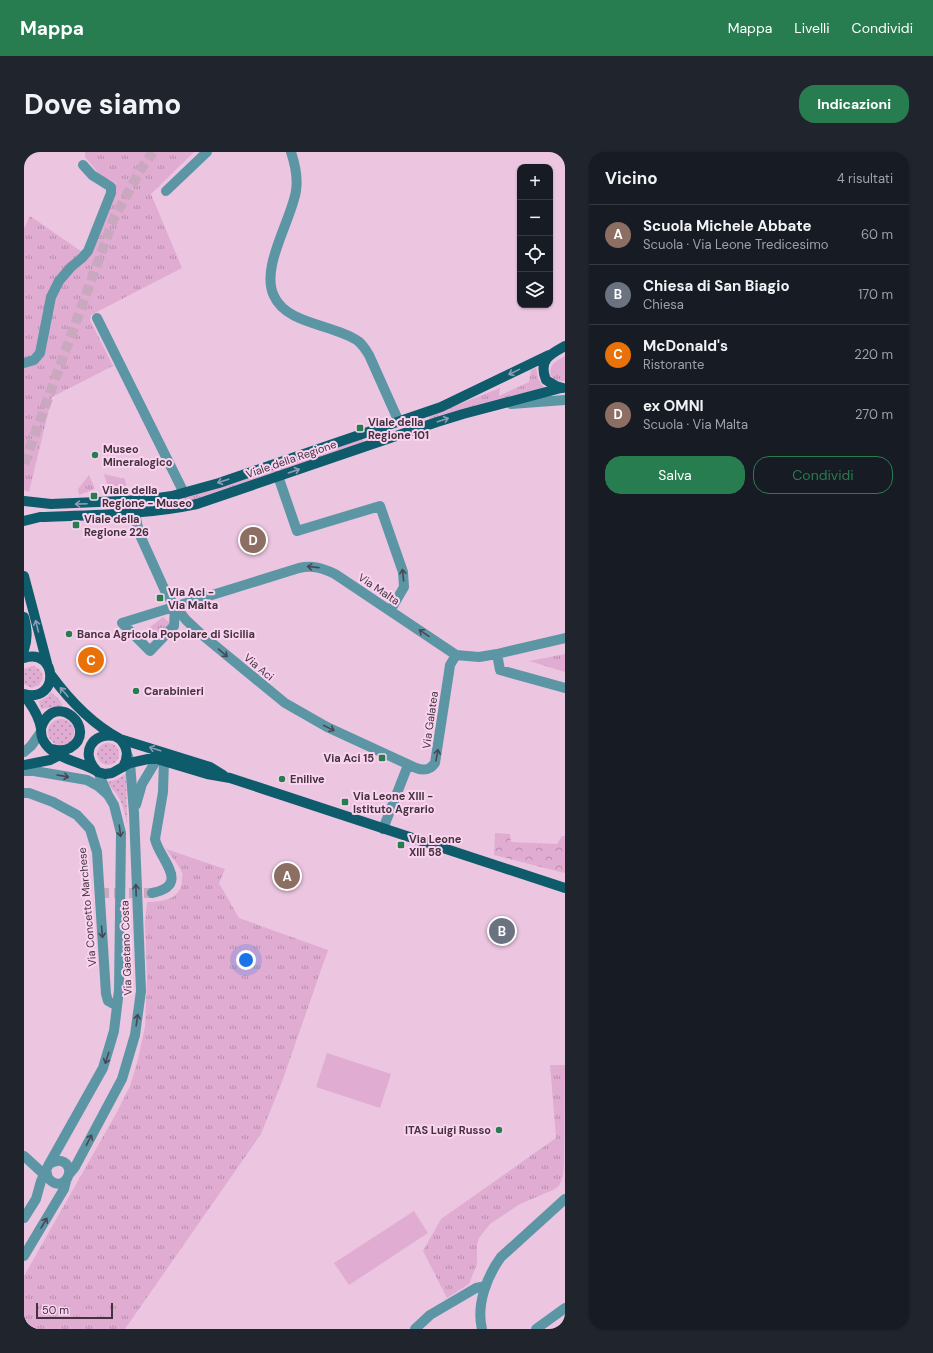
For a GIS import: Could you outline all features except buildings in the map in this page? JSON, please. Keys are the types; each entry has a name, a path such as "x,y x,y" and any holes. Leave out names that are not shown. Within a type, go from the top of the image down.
{"main road":[{"name":"Viale della Regione","path":"24,501 51,504 124,502 172,496 219,483 441,408 565,346"},
{"path":"549,355 545,361 543,370 546,380 550,384 564,388"},
{"name":"Viale della Regione","path":"24,521 40,517 135,513 177,509 197,504 377,442 464,414 564,388"},
{"path":"24,576 46,663"},
{"path":"24,617 28,631 24,650"},
{"path":"24,658 35,657 42,659 50,669 51,675 47,688 42,692 36,695 24,694"},
{"path":"51,675 82,714 117,737 127,749 127,762"},
{"path":"24,694 35,711 43,741 50,748 64,752 74,762 105,774 112,774 118,771 127,762 148,759 161,760 207,774 230,778 565,888"},
{"path":"41,730 43,722 53,713 60,711 82,714"},
{"path":"67,712 76,720 80,731"},
{"path":"24,765 50,760 73,747 77,742 80,731 82,714"},
{"path":"97,771 91,765 89,758 88,752 90,745 101,736 108,735 210,767 230,778"}],"street":[{"path":"166,191 207,152"},
{"path":"291,152 296,176 296,191 273,261 271,286 274,296 280,306 290,314 348,336 358,341 364,347 399,422"},
{"path":"24,363 34,360 40,353 51,297 59,281 88,251 111,193 111,186 92,175 83,165"},
{"path":"97,318 184,492"},
{"path":"501,405 565,400"},
{"path":"411,418 415,430"},
{"path":"373,431 377,442"},
{"path":"278,476 297,531 380,506 403,572 404,587 390,611"},
{"name":"Via Aci","path":"135,513 139,533 167,595 201,634 285,704 327,727 408,765"},
{"name":"Via Malta","path":"175,606 174,626 150,651 122,623 175,606 299,568 311,566 324,569 335,574 456,655 479,657 565,638"},
{"path":"497,654 500,670 565,688"},
{"name":"Via Galatea","path":"408,765 420,770 425,770 433,766 435,763 450,665 456,655"},
{"path":"24,752 31,746 41,730"},
{"path":"134,813 142,784 161,760"},
{"path":"152,893 159,892 168,887 172,878 171,868 157,846 155,839 163,792 161,760"},
{"name":"Via Gaetano Costa","path":"24,1256 64,1189 68,1177 75,1167 122,1079 135,1035 141,991 134,813 127,762"},
{"path":"383,829 408,765"},
{"path":"24,771 34,771 86,780 98,786 108,795"},
{"name":"Via Gaetano Costa","path":"24,1218 36,1199 41,1181 103,1068 114,1030 119,990 121,833 114,805 97,771"},
{"name":"Via Concetto Marchese","path":"24,793 29,793 52,802 77,815 90,829 97,852 106,994 108,1001 117,1006"},
{"path":"24,1156 35,1165 47,1171 55,1184 62,1183 68,1177 69,1168 64,1162 56,1161 47,1171"},
{"path":"482,1329 480,1311 486,1286 491,1273 501,1257 565,1199"},
{"path":"415,1329 430,1315 476,1288 486,1286"},
{"path":"536,1329 565,1308"}],"green space":[{"path":"85,152 194,152 151,194 182,268 91,315 90,320 113,366 52,397 29,492 24,490 24,228 30,216 88,256 116,183 100,175 85,157"},
{"path":"565,356 565,381 556,381 552,378 551,367 555,362"},
{"path":"536,368 538,378 543,387 540,389 487,402 429,421 429,416 500,388 499,396 529,382 531,370"},
{"path":"361,434 365,446 197,504 155,511 152,499"},
{"path":"104,474 125,479 127,491 110,494"},
{"path":"89,475 95,489 79,495 78,489"},
{"path":"163,617 171,624 159,635 150,627"},
{"path":"565,654 565,672 529,661"},
{"path":"32,666 37,667 40,670 43,678 39,685 32,688 24,684 24,669"},
{"path":"51,692 60,700 62,706 41,709 39,701 47,697"},
{"path":"61,719 70,723 74,732 70,741 61,745 52,741 48,732 52,723"},
{"path":"108,743 116,746 119,754 116,762 108,765 100,762 97,754 100,746"},
{"path":"126,774 127,824 121,802 108,782"},
{"path":"495,833 510,834 511,842 557,844 562,836 565,836 565,872 564,873 494,855"},
{"path":"166,849 225,869 219,883 239,918 328,950 283,1079 261,1134 125,1329 24,1329 24,1276 117,1112 130,1086 137,1063 145,1027 147,978 145,923 147,902 170,898 179,891 181,886 181,870"},
{"path":"327,1053 391,1074 380,1108 316,1087"},
{"path":"550,1065 565,1065 564,1162 563,1176 559,1186 520,1204 490,1224 479,1238 477,1245 477,1264 469,1284 447,1298 423,1251 441,1219 556,1138"},
{"path":"414,1211 428,1233 349,1285 334,1263"}],"tunnel":[{"path":"24,464 114,218 141,169 153,152"},
{"path":"99,893 152,893"}],"place":[{"name":"Viale della Regione 101","path":"360,428"},
{"name":"Museo Mineralogico","path":"95,455"},
{"name":"Viale della Regione - Museo","path":"94,496"},
{"name":"Viale della Regione 226","path":"76,525"},
{"name":"ex OMNI","path":"253,540"},
{"name":"Via Aci - Via Malta","path":"160,598"},
{"name":"Banca Agricola Popolare di Sicilia","path":"69,634"},
{"name":"McDonald's","path":"91,660"},
{"name":"Carabinieri","path":"136,691"},
{"name":"Via Aci 15","path":"382,758"},
{"name":"Enilive","path":"282,779"},
{"name":"Via Leone XIII - Istituto Agrario","path":"345,802"},
{"name":"Via Leone XIII 58","path":"401,845"},
{"name":"Scuola Michele Abbate","path":"287,876"},
{"name":"Chiesa di San Biagio","path":"502,931"},
{"name":"ITAS Luigi Russo","path":"499,1130"}]}
